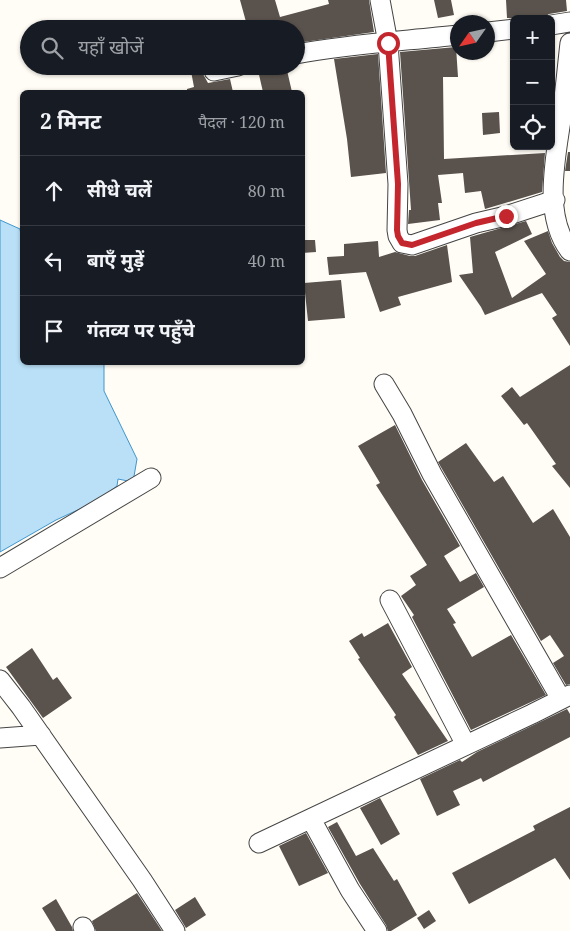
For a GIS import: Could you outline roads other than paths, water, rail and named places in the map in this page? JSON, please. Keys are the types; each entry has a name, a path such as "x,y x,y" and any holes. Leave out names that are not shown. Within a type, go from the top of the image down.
{"street":[{"path":"380,0 388,43 398,184 397,230 402,243 412,245 476,223 506,216 555,200"},
{"path":"555,24 570,22"},
{"path":"495,31 510,29"},
{"path":"305,52 330,47 450,36"},
{"path":"570,43 565,121 554,173 555,214 559,233 570,251"},
{"path":"259,843 565,697 441,490 402,414 384,384"},
{"path":"0,568 150,478"},
{"path":"390,600 466,745"},
{"path":"0,680 41,735 142,880 175,931"},
{"path":"0,738 41,735"},
{"path":"311,819 350,890 377,931"}],"water":[{"path":"0,220 20,229 20,365 104,365 104,391 137,459 133,482 118,479 117,486 95,502 56,520 0,552"}]}
